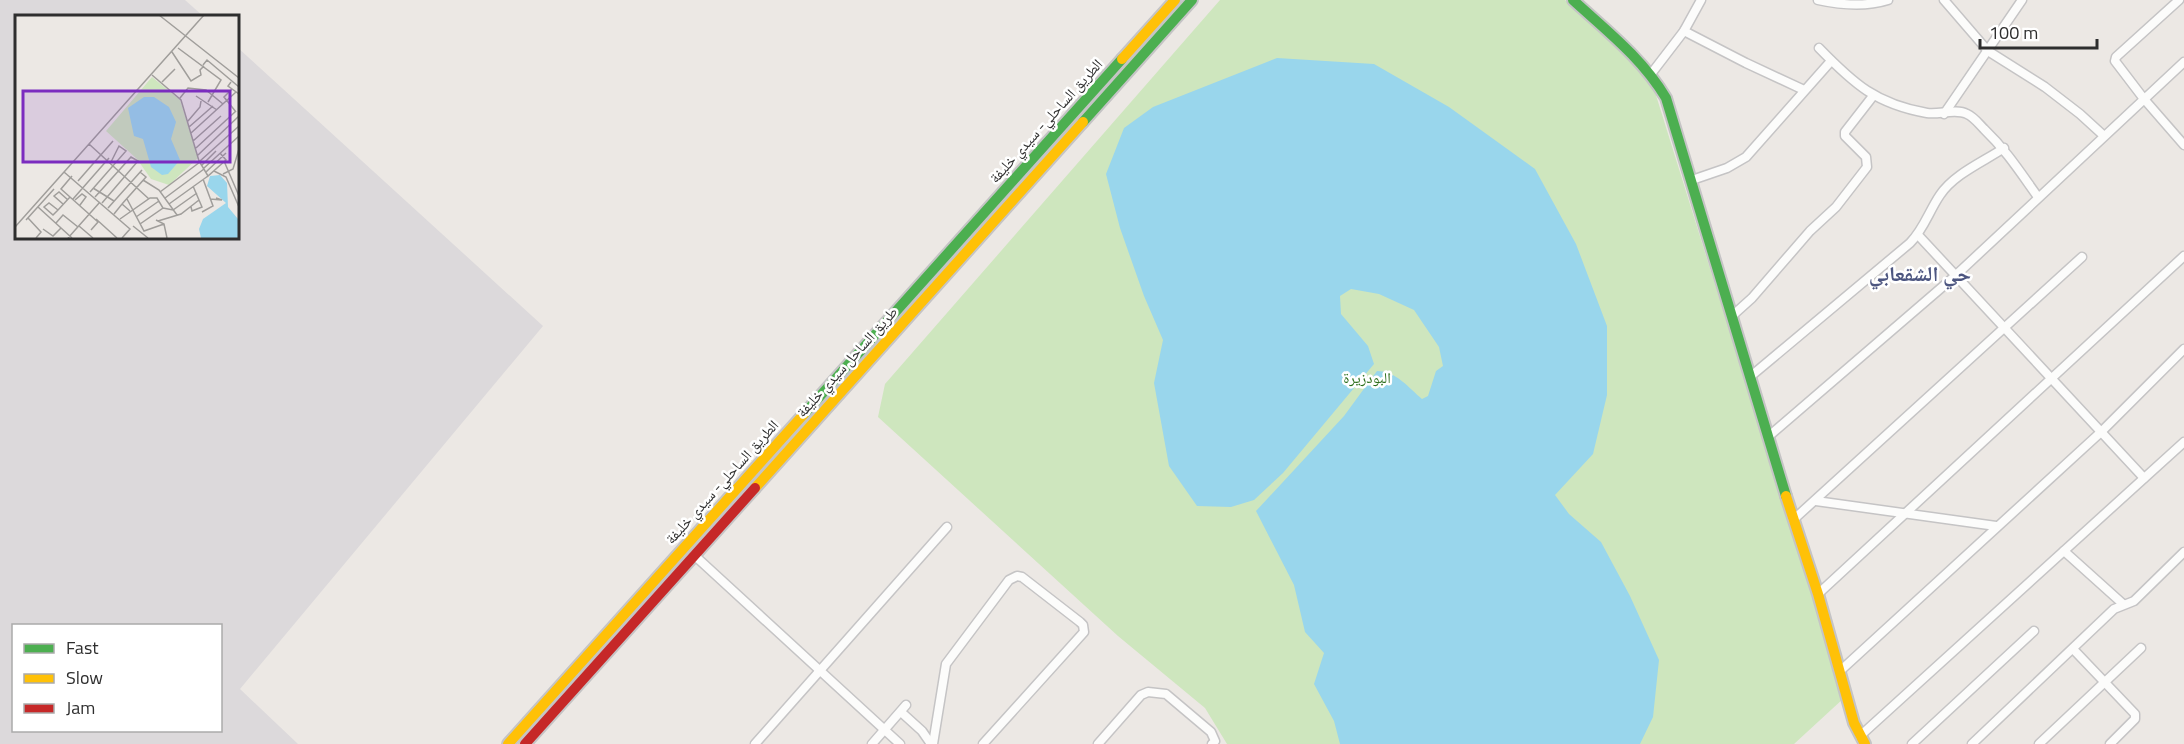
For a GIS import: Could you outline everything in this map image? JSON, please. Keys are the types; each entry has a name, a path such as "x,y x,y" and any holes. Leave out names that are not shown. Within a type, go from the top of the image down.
{"main road":[{"name":"الطريق الساحلي- سيدي خليفة","path":"508,744 1175,0"},
{"name":"طريق الساحل سيدي خليفة","path":"525,744 1192,0"},
{"path":"1574,0 1651,74 1666,98 1793,520 1818,594 1854,723 1862,741"},
{"path":"747,477 757,485"}],"street":[{"path":"1651,74 1684,31 1701,0"},
{"path":"1818,0 1870,4 1888,0"},
{"path":"1944,0 1988,51 2045,87 2103,135"},
{"path":"1944,114 2022,0"},
{"path":"2178,0 2116,57 2116,64 2184,145"},
{"path":"1684,31 1804,90"},
{"path":"1819,48 1873,96 1900,107 1926,113 1965,112 2004,148 2038,198"},
{"path":"1692,180 1727,168 1746,157 1831,61"},
{"path":"1769,436 1954,276 2184,62"},
{"path":"1732,316 1759,291 1810,231 1836,207 1867,167 1866,157 1845,136 1845,132 1873,96"},
{"path":"1751,376 1918,235 1947,186 2004,148"},
{"path":"1918,235 2144,478"},
{"path":"1818,594 2184,256"},
{"path":"1793,520 2082,257"},
{"path":"1840,670 2101,432 2184,349"},
{"path":"1862,741 2184,442"},
{"path":"1815,501 1996,526"},
{"path":"755,744 947,527"},
{"path":"2064,551 2123,604"},
{"path":"1972,744 2114,609 2134,601 2184,552"},
{"path":"694,555 900,744"},
{"path":"932,744 946,664 1010,580 1017,576 1022,577 1080,622 1084,632 983,744"},
{"path":"1912,744 2034,631"},
{"path":"2039,744 2141,648"},
{"path":"2073,649 2136,716 2116,742"},
{"path":"1098,744 1141,695 1148,692 1166,694 1211,732 1215,741 1212,744"},
{"path":"872,744 903,709 932,744"}],"shaded area":[{"path":"0,0 185,0 202,15 15,15 15,238 238,238 238,48 543,326 240,689 298,744 0,744"}],"green space":[{"name":"البودزيرة","path":"1220,0 1565,0 1626,55 1655,92 1844,698 1794,744 1227,744 1205,708 1118,636 878,417 885,384"}],"water":[{"path":"1277,58 1374,64 1449,107 1535,169 1576,244 1607,326 1607,395 1593,454 1555,495 1569,514 1601,542 1630,596 1659,660 1653,717 1640,744 1340,744 1334,721 1314,684 1324,653 1305,632 1294,585 1256,511 1344,416 1377,371 1396,377 1422,399 1428,396 1436,371 1443,366 1439,347 1414,310 1379,294 1351,289 1340,296 1341,314 1368,346 1374,364 1283,473 1254,500 1231,507 1197,506 1169,466 1154,383 1163,340 1144,296 1120,228 1106,174 1124,128 1153,107"}],"traffic: fast":[{"path":"1083,122 1192,0"},
{"path":"1573,0 1635,58 1666,98 1786,496"},
{"path":"804,414 1122,59"}],"traffic: slow":[{"path":"1122,59 1175,0"},
{"path":"755,488 1083,122"},
{"path":"508,744 804,414"},
{"path":"1786,496 1818,594 1854,723 1865,744"}],"traffic: jam":[{"path":"525,744 755,488"}],"district":[{"name":"حي الشقعابي","path":"1920,274"}]}
